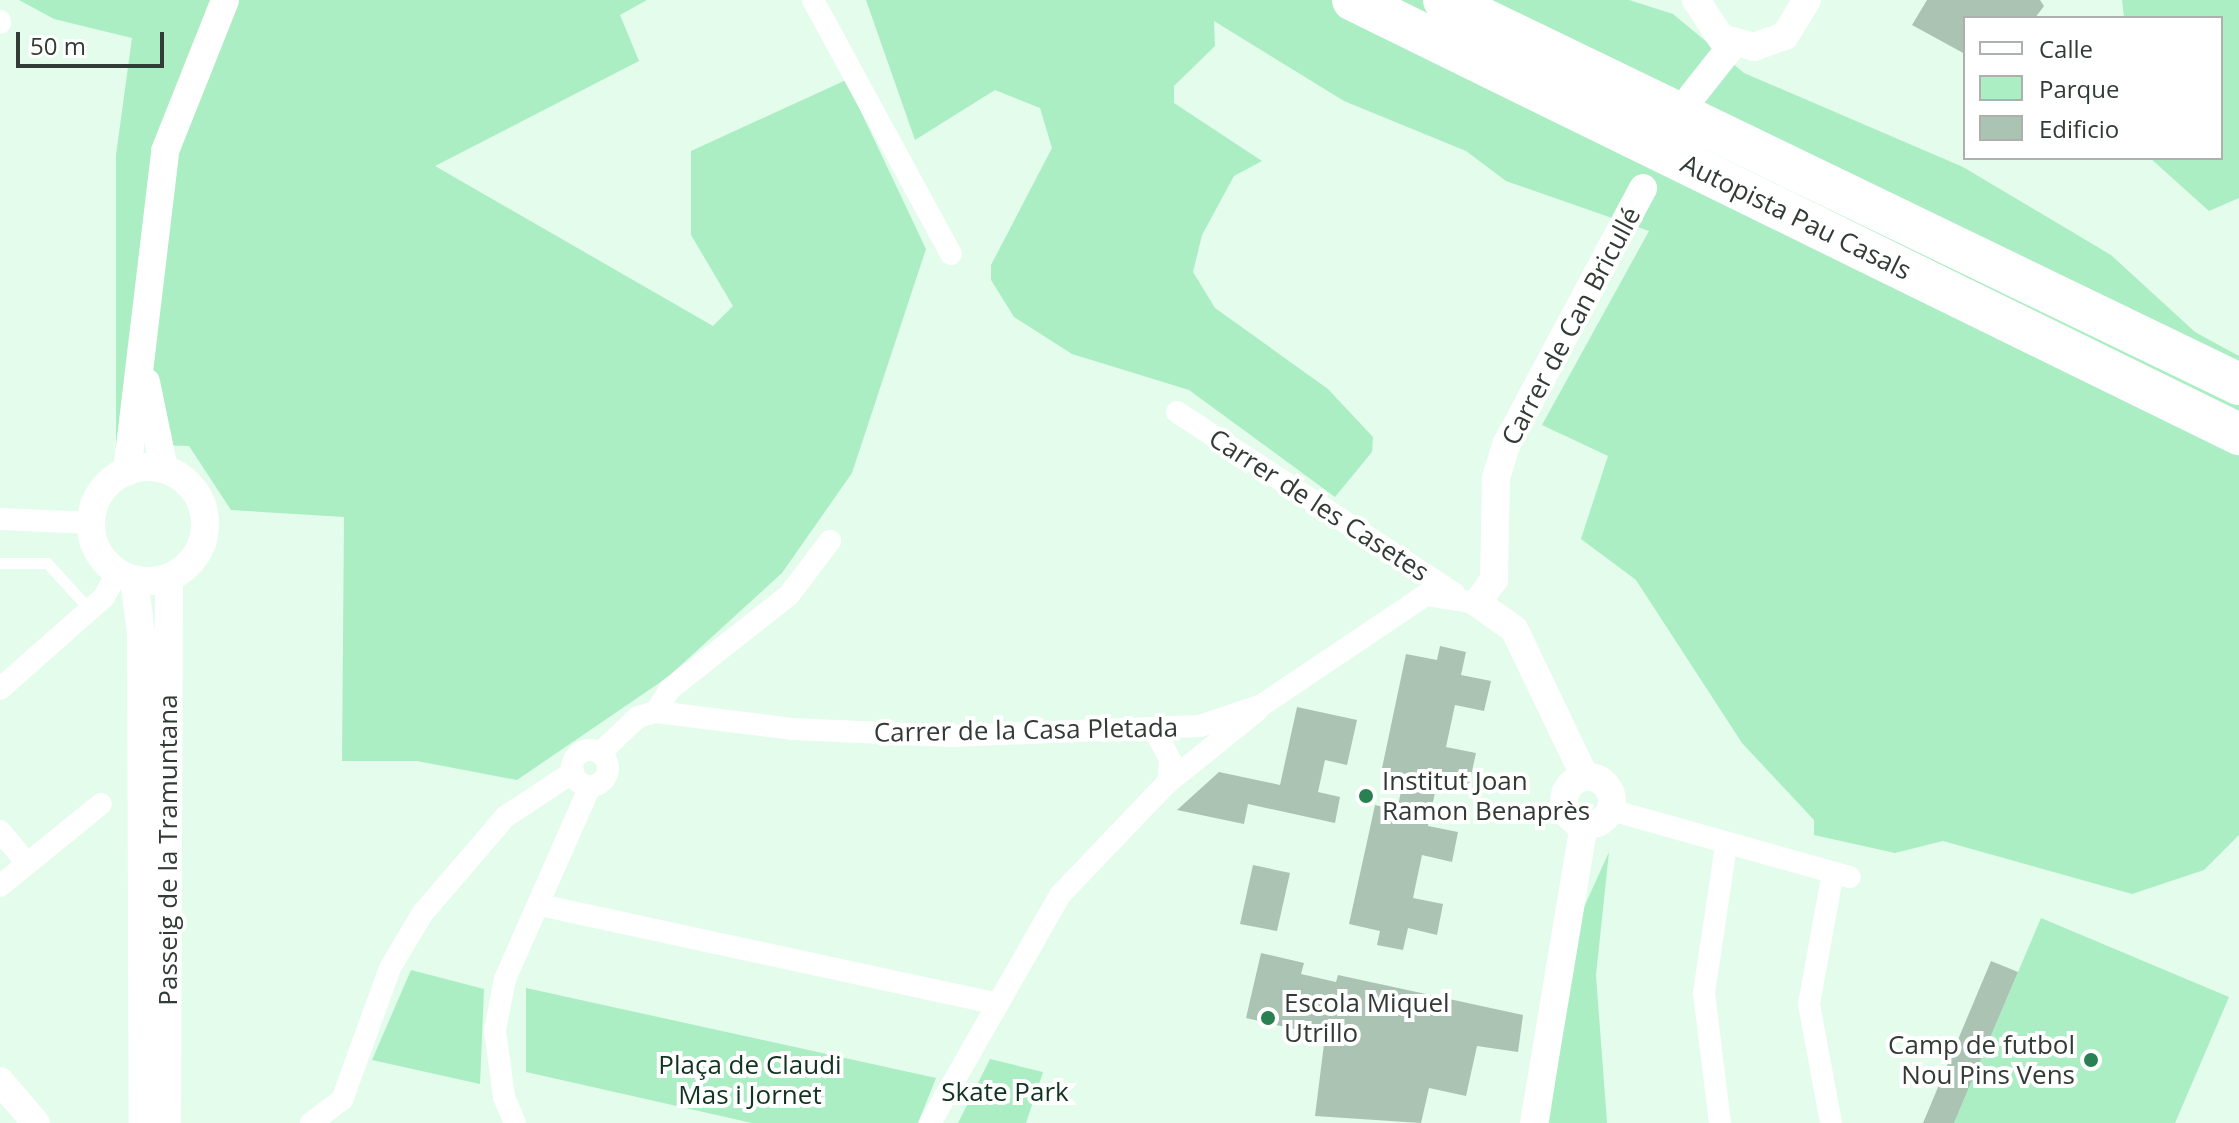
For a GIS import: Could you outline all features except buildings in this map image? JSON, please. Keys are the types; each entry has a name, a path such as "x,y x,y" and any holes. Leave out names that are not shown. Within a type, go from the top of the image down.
{"highway":[{"name":"Autopista Pau Casals","path":"1353,0 2239,434"},
{"name":"Autopista Pau Casals","path":"1444,0 2239,384"},
{"path":"2081,356 2239,462"}],"street":[{"path":"127,472 165,151 225,0"},
{"path":"813,0 951,254"},
{"path":"1695,1 1722,37 1754,47 1785,36 1807,0"},
{"path":"1692,96 1722,37"},
{"name":"Carrer de Can Bricullé","path":"1469,600 1494,580 1496,478 1507,443 1643,188"},
{"path":"142,362 164,469"},
{"name":"Carrer de les Casetes","path":"1177,412 1469,600"},
{"path":"0,519 91,523 103,489 127,472 164,469 192,488 206,526 191,563 169,577 126,576 0,689"},
{"name":"Passeig de la Tramuntana","path":"91,523 102,557 126,576 141,649 144,1112"},
{"path":"321,1121 354,1075 390,968 422,914 505,817 582,779 608,773 600,753 638,717 656,712 670,689 789,595 830,541"},
{"name":"Passeig de la Tramuntana","path":"167,1123 169,577"},
{"name":"Carrer de la Casa Pletada","path":"656,712 852,733 1154,730 1200,726 1262,705 1417,599 1469,600"},
{"path":"1469,600 1514,629 1585,777 1604,783 1611,810"},
{"path":"930,1123 993,1003 1060,895 1169,781 1262,705"},
{"path":"1154,730 1170,759 1169,781"},
{"path":"1584,825 1567,814 1564,798 1585,777"},
{"path":"515,1123 504,1097 495,1030 505,979 540,905 582,779"},
{"path":"0,886 101,804"},
{"path":"1584,825 1611,810 1726,846 1841,875 1809,1004 1831,1123"},
{"path":"1534,1123 1584,825"},
{"path":"0,831 27,863"},
{"path":"1720,1123 1704,993 1726,846"},
{"path":"540,905 993,1003"},
{"path":"0,1081 36,1123"}],"lane":[{"path":"0,563 47,563 91,610"}],"green space":[{"path":"19,0 647,0 620,15 639,61 435,166 713,326 733,306 691,235 691,151 846,80 926,249 852,473 782,573 668,677 517,780 417,761 342,761 344,517 231,510 189,446 116,444 116,155 132,38 54,19"},
{"path":"866,0 1629,0 1673,14 1744,73 1963,167 2111,255 2195,332 2239,356 2239,835 2204,870 2132,894 1943,841 1895,853 1814,835 1814,820 1742,743 1636,580 1581,539 1608,456 1542,425 1649,231 1506,181 1466,151 1344,101 1214,21 1215,46 1174,86 1174,103 1262,161 1234,176 1202,235 1193,272 1215,308 1328,389 1373,437 1372,452 1335,497 1189,390 1072,354 1014,317 991,280 991,265 1052,148 1040,108 995,90 915,140"},
{"path":"2122,0 2239,0 2239,198 2209,211 2152,160 2223,160 2223,16 2124,16"},
{"path":"1609,852 1596,975 1607,1123 1549,1123 1580,916"},
{"name":"Camp de futbol Nou Pins Vens","path":"2041,918 2229,997 2175,1123 1954,1123"},
{"path":"411,970 484,989 480,1084 372,1060"},
{"name":"Plaça de Claudi Mas i Jornet","path":"526,988 936,1078 918,1123 752,1123 526,1072"},
{"name":"Skate Park","path":"990,1059 1043,1072 1026,1123 958,1123"}],"place":[{"name":"Institut Joan Ramon Benaprès","path":"1366,796"},
{"name":"Escola Miquel Utrillo","path":"1268,1018"},
{"name":"Camp de futbol Nou Pins Vens","path":"2091,1060"}]}
